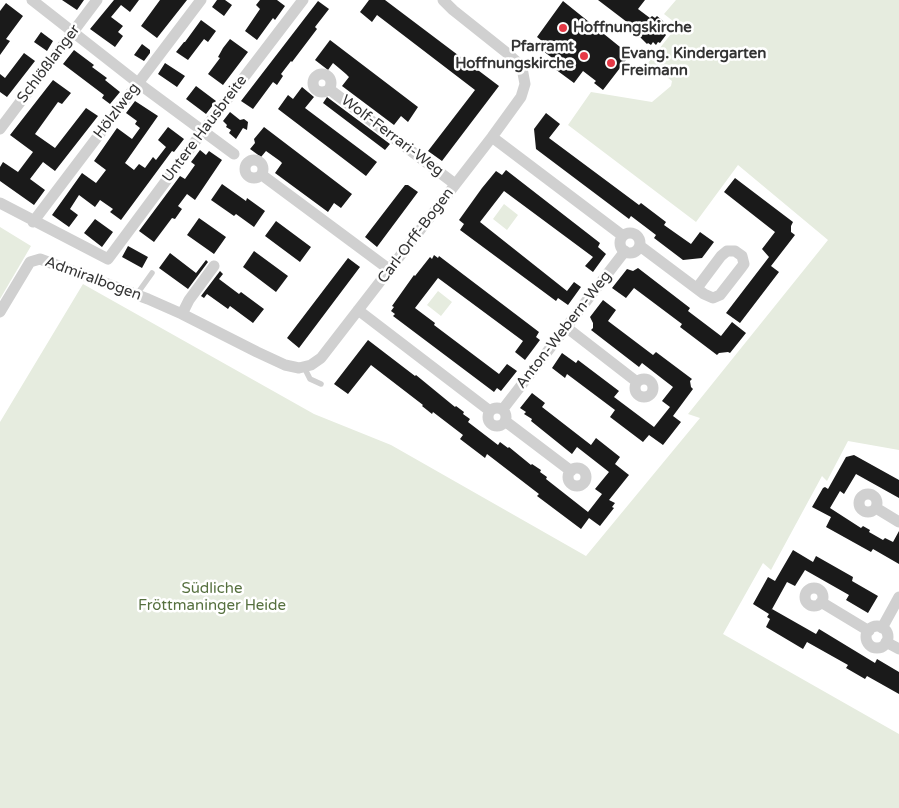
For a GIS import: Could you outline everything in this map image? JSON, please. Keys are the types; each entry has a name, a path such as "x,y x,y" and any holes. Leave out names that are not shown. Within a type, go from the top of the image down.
{"street":[{"path":"32,0 138,83 234,154"},
{"name":"Schlößlanger","path":"0,129 97,0"},
{"name":"Hölzlweg","path":"33,222 201,0"},
{"name":"Untere Hausbreite","path":"33,222 108,259 303,0"},
{"name":"Carl-Orff-Bogen","path":"304,367 311,365 321,358 521,97 525,84 522,68 507,53 443,0"},
{"name":"Wolf-Ferrari-Weg","path":"329,89 455,184"},
{"path":"492,136 623,236"},
{"path":"262,175 390,270"},
{"path":"0,203 33,222"},
{"path":"628,233 637,235 640,240 640,246 633,252 625,250 621,246 623,236 628,233"},
{"path":"640,246 697,288"},
{"name":"Anton-Webern-Weg","path":"504,415 566,327 625,250"},
{"name":"Admiralbogen","path":"0,312 30,262 40,258 137,294 182,314"},
{"path":"214,266 189,300 182,314 285,365 299,368 304,367"},
{"path":"358,310 490,411"},
{"path":"566,327 637,382"},
{"path":"490,411 494,408 504,415 571,471"},
{"path":"490,411 488,420 498,426 504,415"},
{"path":"876,508 899,522"},
{"path":"882,628 899,597"},
{"path":"821,602 869,631"},
{"path":"875,627 882,628 886,632 886,642 881,647 871,646 866,637 869,631 875,627"},
{"path":"886,642 899,649"}],"lane":[{"path":"137,294 152,273"},
{"path":"304,367 310,379 321,384"}],"green space":[{"name":"Südliche Fröttmaninger Heide","path":"676,0 899,0 899,450 848,441 827,481 822,476 771,570 763,563 723,634 899,734 899,808 0,808 0,422 83,284 314,414 391,445 586,556 700,418 688,414 828,240 738,165 696,222 568,125 591,92 652,102 671,86 672,81 648,63 678,25 664,14"},
{"path":"504,204 518,215 507,230 493,219"},
{"path":"0,227 31,246 0,299"},
{"path":"438,291 452,302 441,316 427,305"}],"building":[{"path":"62,0 84,0 77,10"},
{"path":"114,0 139,0 130,12 121,5 111,17 123,26 118,32 123,36 115,47 90,29"},
{"path":"160,0 187,0 157,38 141,26"},
{"path":"217,0 225,0 232,5 224,16 212,7"},
{"path":"260,0 277,0 285,6 275,20 273,18 257,40 245,31 260,9 256,5"},
{"path":"369,0 385,0 499,86 442,161 428,151 475,90 377,15 372,22 360,12"},
{"path":"598,0 645,0 638,9 650,18 657,16 664,22 666,25 664,29 666,31 664,33 666,35 656,45 653,42 651,45 647,44 638,35 640,32"},
{"path":"318,1 329,9 315,27 317,29 281,74 283,76 277,85 273,82 253,109 241,101"},
{"path":"563,1 630,55 603,90 594,83 596,81 583,71 574,83 555,69 559,63 543,51 547,45 537,37"},
{"path":"6,3 23,16 6,39 10,41 0,55 0,11"},
{"path":"201,20 216,31 208,42 204,39 188,60 176,52"},
{"path":"41,32 53,41 47,51 34,42"},
{"path":"230,39 248,52 223,85 208,74 220,58 218,57"},
{"path":"330,40 418,107 408,122 401,116 394,125 342,86 349,77 333,63 328,70 315,60"},
{"path":"142,44 150,50 144,61 134,55"},
{"path":"74,50 94,65 92,67 107,78 105,80 120,92 110,104 102,98 104,95 63,64"},
{"path":"24,53 35,61 7,97 0,92 0,74 5,78"},
{"path":"165,63 185,76 177,87 158,74"},
{"path":"53,80 71,93 62,104 58,102 35,134 55,148 86,108 98,116 55,171 43,162 30,179 45,190 34,205 0,181 0,167 3,162 18,172 33,152 10,135"},
{"path":"196,86 216,101 206,114 186,99"},
{"path":"302,87 314,97 305,108 377,162 366,176 278,109 288,95 293,99"},
{"path":"327,97 390,144 385,150 323,103"},
{"path":"135,101 158,116 125,163 134,170 139,164 145,168 153,157 156,160 166,147 158,140 168,127 184,139 174,152 172,151 121,220 110,212 113,209 100,200 95,207 79,195 70,209 78,215 69,227 52,215 82,173 96,183 106,170 94,161 117,128 132,139 140,128 135,124 137,121 126,113"},
{"path":"230,112 240,120 244,119 248,122 247,130 243,128 236,139 229,133 231,130 226,127 227,125 223,121"},
{"path":"546,113 560,124 549,138 639,205 641,203 666,222 664,225 691,244 700,232 714,242 702,258 683,260 654,238 656,235 631,216 629,219 536,149 534,129"},
{"path":"264,127 352,194 341,208 334,203 328,212 275,173 282,163 280,161 266,151 261,157 250,149 255,143 254,139"},
{"path":"200,150 206,155 209,151 222,160 195,200 187,194 178,206 182,209 175,219 172,218 154,242 139,231 180,176 185,179 195,165 191,162"},
{"path":"506,170 600,243 598,247 606,254 593,272 585,266 593,257 504,191 480,222 567,291 574,282 581,287 568,305 558,298 556,301 460,230 464,224 459,220 482,188 496,171 502,175"},
{"path":"735,178 793,222 791,232 795,235 771,266 779,272 740,323 726,313 769,257 762,249 775,232 724,192"},
{"path":"222,184 246,201 247,198 265,211 254,227 211,200"},
{"path":"405,185 418,192 377,247 365,237"},
{"path":"199,218 226,237 214,254 187,235"},
{"path":"95,219 113,232 102,247 84,233"},
{"path":"276,221 311,247 300,262 265,236"},
{"path":"128,246 148,257 142,268 122,257"},
{"path":"254,251 288,276 276,292 243,267"},
{"path":"170,253 196,273 206,260 208,262 188,289 159,268"},
{"path":"434,255 438,258 439,256 539,332 536,337 540,340 525,360 515,352 523,341 438,278 415,308 435,323 434,325 499,374 507,364 517,371 501,391 497,388 494,392 393,316 395,314 391,311 394,307 392,306 414,275"},
{"path":"348,258 360,267 299,348 287,338"},
{"path":"638,268 690,308 688,311 721,336 732,322 746,333 730,353 719,353 717,355 680,327 682,324 634,288 626,298 612,288 627,269 633,271"},
{"path":"220,271 223,274 219,279 264,309 253,323 230,306 228,309 207,294 204,298 201,296"},
{"path":"603,300 616,310 608,321 653,355 656,352 692,379 690,381 693,389 673,416 681,422 663,445 649,435 643,442 610,417 615,410 567,374 565,378 552,368 562,353 576,363 578,360 619,391 614,397 654,427 670,407 662,401 673,387 642,363 639,367 591,330 593,323 590,317"},
{"path":"368,340 464,412 463,414 470,419 468,422 498,445 500,442 509,447 531,465 541,470 540,472 547,477 546,479 588,512 602,494 595,489 609,472 577,447 572,454 524,414 526,412 520,408 532,393 545,403 542,407 591,445 596,438 620,457 615,464 629,475 609,500 615,503 612,507 614,508 600,526 589,518 581,529 537,496 539,494 487,454 485,458 460,439 463,435 433,412 432,414 371,365 348,394 334,384"},
{"path":"854,455 899,480 899,498 856,474 844,494 840,491 830,508 861,528 863,526 870,530 869,532 883,540 885,538 893,542 899,531 899,564 873,549 871,552 826,527 831,517 812,507 823,488 828,489 846,457"},
{"path":"793,550 813,562 816,556 853,577 852,581 878,596 868,613 846,600 849,595 805,570 795,586 787,582 772,609 816,634 819,629 875,663 877,659 899,672 899,694 867,676 865,679 846,668 848,665 807,642 803,649 766,627 770,619 767,617 769,614 753,604 768,577 775,581"}],"place":[{"name":"Hoffnungskirche","path":"563,28"},
{"name":"Pfarramt Hoffnungskirche","path":"584,56"},
{"name":"Evang. Kindergarten Freimann","path":"611,63"}]}
